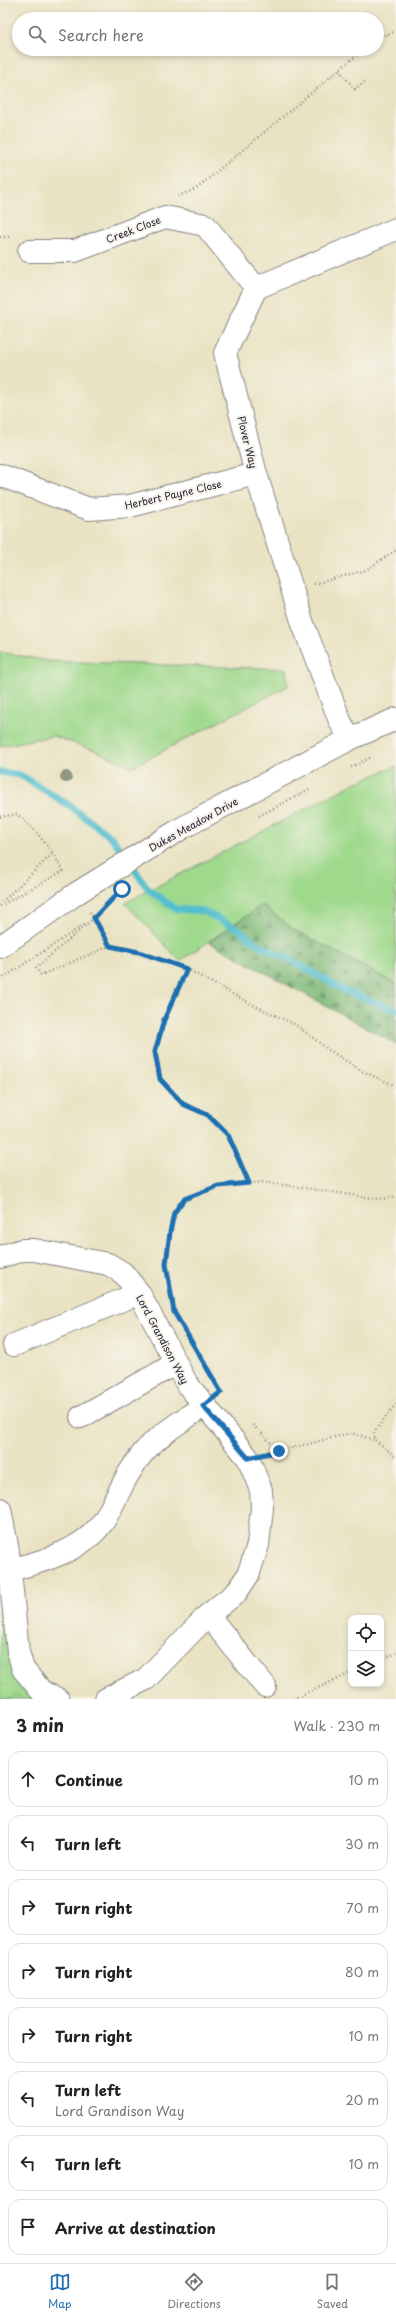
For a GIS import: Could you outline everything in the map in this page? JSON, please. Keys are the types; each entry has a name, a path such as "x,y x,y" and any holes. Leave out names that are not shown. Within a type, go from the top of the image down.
{"street":[{"name":"Creek Close","path":"21,244 75,251 165,217 205,225 256,288"},
{"path":"256,288 396,229"},
{"name":"Plover Way","path":"256,288 226,353 256,474 305,631 340,721 350,739"},
{"name":"Herbert Payne Close","path":"0,475 89,509 130,506 256,474"},
{"name":"Dukes Meadow Drive","path":"0,947 81,890 182,828 350,739 396,719"},
{"name":"Lord Grandison Way","path":"0,1257 22,1250 34,1250 108,1264 123,1273 139,1292 176,1364 203,1406 248,1458 261,1490 262,1508 258,1545 248,1575 236,1593 208,1615 146,1679 106,1699"},
{"path":"14,1346 139,1292"},
{"path":"81,1417 176,1364"},
{"path":"6,1574 58,1555 84,1541 106,1518 124,1480 144,1452 203,1406"},
{"path":"0,1509 4,1520 6,1574 18,1652 23,1669 42,1692 58,1699"},
{"path":"208,1615 265,1686"}],"path":[{"path":"384,35 396,31"},
{"path":"174,197 196,189 356,56"},
{"path":"339,70 355,89 367,80"},
{"path":"0,237 21,244"},
{"path":"292,590 366,570 396,550"},
{"path":"0,817 17,814 36,832 53,853 63,871"},
{"path":"0,904 53,853"},
{"path":"113,899 94,918 36,968 41,975 110,946 139,952 187,969 248,1003 296,1025 329,1050 362,1071 396,1086"},
{"path":"94,918 110,946"},
{"path":"0,980 94,918"},
{"path":"187,969 164,1020 155,1052 160,1079 183,1104 208,1115 228,1135 249,1183"},
{"path":"174,1312 166,1264 174,1213 184,1199 218,1186 264,1182 379,1199 396,1197"},
{"path":"375,1440 374,1432 396,1404"},
{"path":"248,1458 351,1433 375,1440 396,1457"},
{"path":"384,1659 396,1653"},
{"path":"293,1699 348,1674"}],"green space":[{"path":"0,652 48,661 286,669 288,686 132,767 94,750 53,736 0,746"},
{"path":"396,766 396,984 296,931 262,905 180,961 125,903 353,784"},
{"path":"262,905 296,931 396,984 396,1044 209,942"},
{"path":"0,1590 6,1639 37,1699 0,1699"}],"waterway":[{"path":"0,772 20,775 69,805 112,838 149,890 176,909 203,911 238,929 259,945 293,961 345,991 396,1010"}],"route":[{"path":"122,889 94,918 110,946 139,952 187,969 164,1020 155,1052 160,1079 183,1104 208,1115 228,1135 249,1183 218,1186 184,1199 174,1213 166,1264 174,1312 221,1392 203,1406 248,1458 279,1451"}]}
